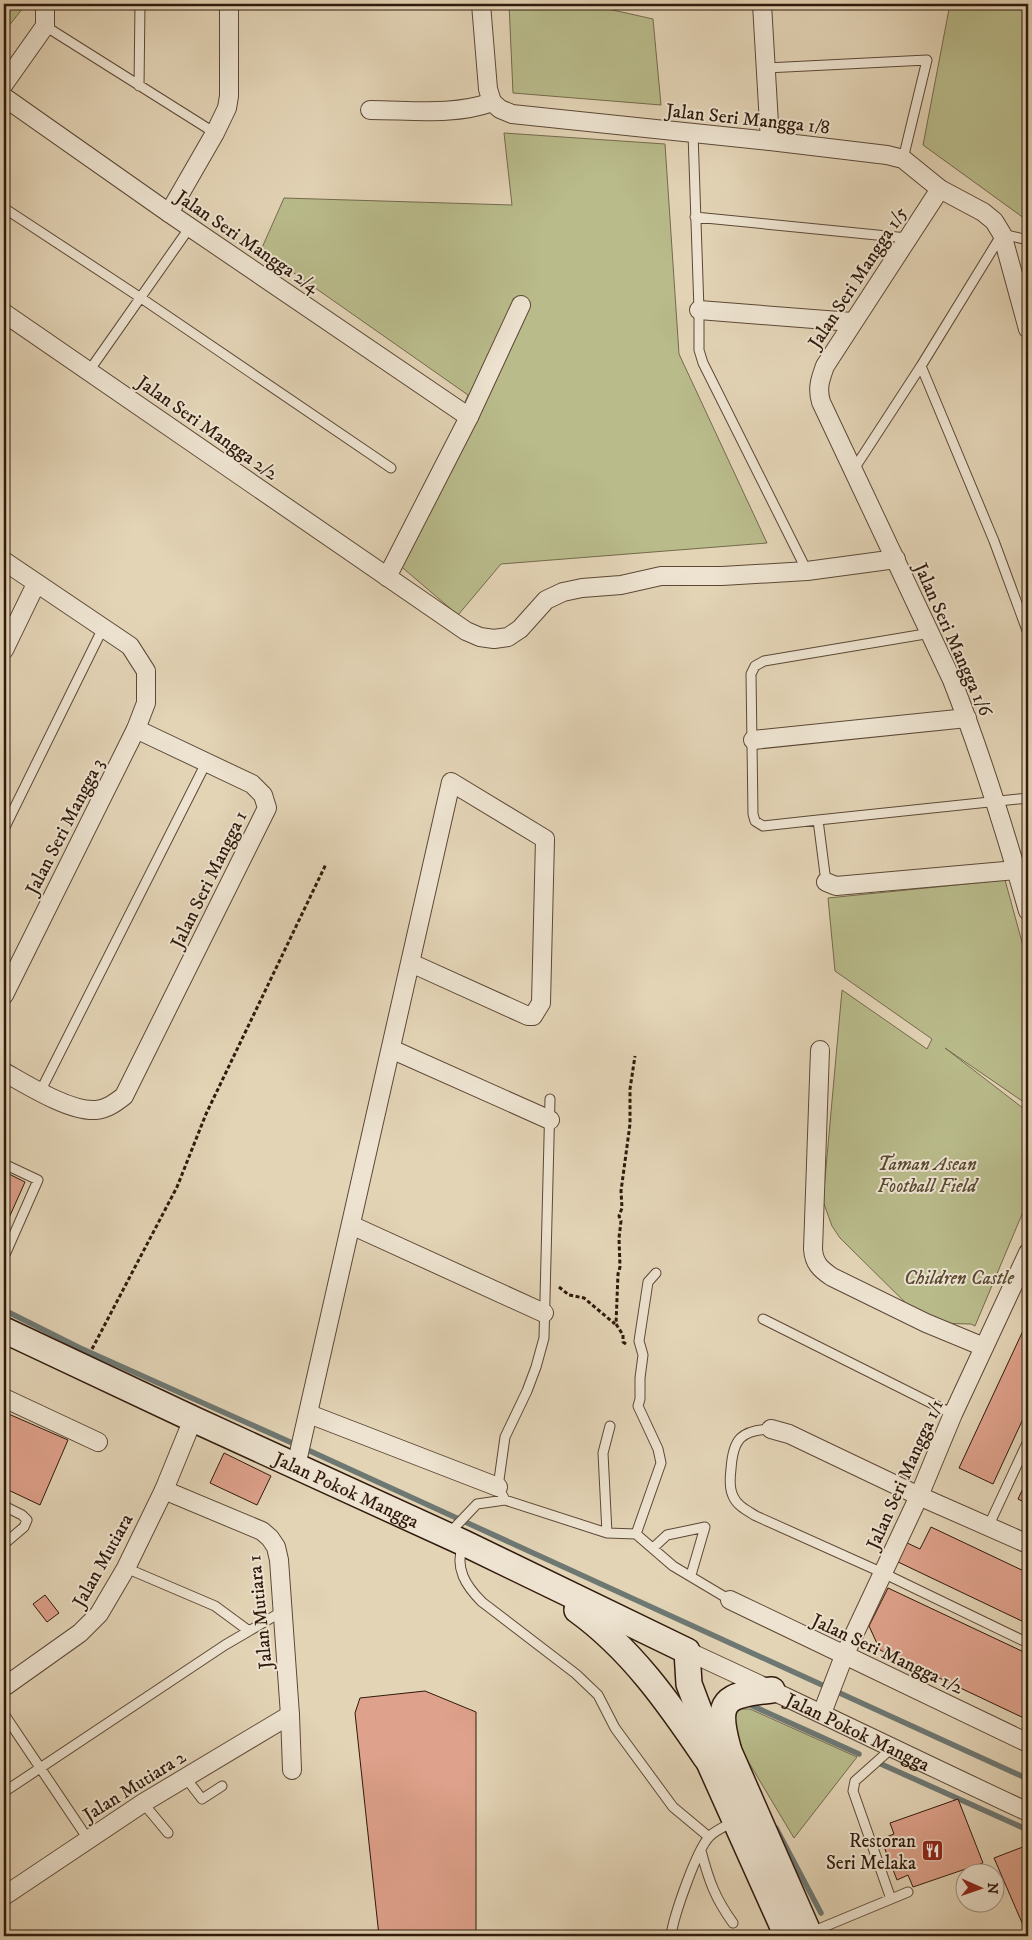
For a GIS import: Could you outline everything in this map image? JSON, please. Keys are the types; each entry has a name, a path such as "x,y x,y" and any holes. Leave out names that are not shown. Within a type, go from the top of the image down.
{"street":[{"path":"4,84 45,26 45,4"},
{"path":"169,214 227,108 229,96 229,4"},
{"path":"370,110 458,111 476,108 492,102 488,89 482,4"},
{"path":"762,4 770,141"},
{"name":"Jalan Seri Mangga 2/4","path":"4,97 169,214 469,417"},
{"name":"Jalan Seri Mangga 1/8","path":"492,102 500,109 512,114 770,141 887,155 904,159 940,189 983,212 994,221 1002,234 1028,328"},
{"name":"Jalan Seri Mangga 1/5","path":"818,392 824,366 940,189"},
{"path":"387,577 469,417 522,305"},
{"path":"699,310 852,322"},
{"name":"Jalan Seri Mangga 2/2","path":"4,313 387,577 466,630 480,637 494,639 508,637 520,629 546,600 563,592 621,585 661,576 722,576 808,571 896,559"},
{"name":"Jalan Seri Mangga 1/6","path":"818,392 821,402 931,633 967,718 1028,911"},
{"path":"4,561 103,628"},
{"path":"4,650 36,584"},
{"name":"Jalan Seri Mangga 3","path":"4,995 136,729 146,703 146,671 130,646 103,628"},
{"path":"752,740 967,718"},
{"name":"Jalan Seri Mangga 1","path":"40,1092 80,1108 96,1110 111,1106 124,1096 267,808 263,794 252,784 136,729"},
{"path":"299,1452 451,782 545,839 541,1003 533,1016 528,1016 411,963"},
{"path":"826,882 836,886 1016,870"},
{"path":"391,1049 550,1120"},
{"path":"820,1050 813,1239 814,1260 822,1270 832,1276 926,1323 984,1347"},
{"path":"4,1072 40,1092"},
{"path":"351,1225 544,1313"},
{"name":"Jalan Seri Mangga 1/1","path":"825,1706 844,1656 1028,1253"},
{"name":"Jalan Pokok Mangga","path":"4,1330 193,1419 299,1452 530,1576 772,1690 825,1706 892,1748 1028,1812"},
{"path":"4,1398 98,1442"},
{"path":"308,1414 501,1494"},
{"name":"Jalan Mutiara","path":"4,1687 90,1625 99,1614 126,1568 164,1490 193,1419"},
{"path":"770,1428 788,1434 918,1496 1028,1544"},
{"name":"Jalan Mutiara 1","path":"164,1490 262,1531 276,1547 279,1560 283,1610 292,1770"},
{"path":"530,1576 600,1626 638,1664 674,1711 718,1755 802,1935"},
{"name":"Jalan Seri Mangga 1/2","path":"730,1600 1028,1743"},
{"path":"687,1651 689,1684 706,1729 718,1732 718,1755 735,1820 802,1935"},
{"path":"718,1755 722,1712 727,1703 736,1697 750,1692 772,1690"},
{"name":"Jalan Mutiara 2","path":"4,1896 143,1803 290,1715"}],"lane":[{"path":"139,86 140,4"},
{"path":"45,26 215,133"},
{"path":"766,68 927,60 904,159"},
{"path":"692,133 699,350 703,363 808,571"},
{"path":"4,208 141,298 391,468"},
{"path":"695,217 907,238"},
{"path":"89,371 190,227"},
{"path":"854,469 921,366 1002,234 1028,240"},
{"path":"921,366 994,541 1028,632"},
{"path":"4,829 103,628"},
{"path":"931,633 764,661 755,666 751,674 752,814 755,821 763,826 995,803 1028,798"},
{"path":"40,1092 206,763"},
{"path":"818,820 826,882"},
{"path":"501,1494 505,1437 527,1390 544,1338 550,1099"},
{"path":"4,1164 38,1180 4,1257"},
{"path":"636,1534 661,1462 658,1449 638,1406 643,1354 638,1341 648,1282 656,1273"},
{"path":"763,1319 953,1414"},
{"path":"607,1533 603,1453 610,1426"},
{"path":"770,1428 753,1430 737,1439 732,1453 730,1479 733,1496 742,1508 1028,1643"},
{"path":"988,1526 1028,1441"},
{"path":"709,1837 673,1807 656,1786 616,1728 598,1695 576,1674 482,1602 472,1592 463,1579 456,1536 469,1513 477,1504 501,1494 607,1533 636,1534 673,1566 730,1600"},
{"path":"4,1506 22,1515 27,1520 24,1527 4,1544"},
{"path":"653,1548 667,1535 705,1526 691,1575"},
{"path":"126,1568 216,1606 249,1631"},
{"path":"4,1792 41,1766 283,1610"},
{"path":"4,1714 41,1766 88,1839"},
{"path":"891,1899 853,1791 855,1782 892,1748"},
{"path":"185,1777 202,1799 222,1786"},
{"path":"143,1803 168,1833"},
{"path":"671,1936 672,1923 690,1874 701,1851 709,1837 735,1820"},
{"path":"701,1851 710,1885 733,1923"},
{"path":"802,1935 908,1892"}],"path":[{"path":"94,1345 177,1187 206,1114 326,864"},
{"path":"616,1324 618,1274 620,1267 619,1238 621,1221 619,1216 622,1208 622,1191 630,1124 630,1089 635,1056"},
{"path":"545,1276 569,1295 584,1298 616,1324 622,1335 623,1342 643,1354"}],"green space":[{"path":"4,4 23,4 23,8 4,32"},
{"path":"509,4 586,4 653,19 661,105 513,93"},
{"path":"950,4 1023,4 1028,20 1028,221 923,145"},
{"path":"504,133 665,144 679,354 767,543 501,564 458,615 397,563 468,395 261,250 284,198 512,205"},
{"name":"Taman Asean Football Field","path":"1005,880 1028,964 1028,1105 945,1048 1028,1112 1028,1200 975,1326 971,1324 926,1323 840,1238 832,1226 823,1201 842,990 927,1049 932,1039 835,971 828,898"},
{"path":"741,1709 750,1709 857,1757 794,1838 733,1736 735,1713"}],"building":[{"path":"9,1174 25,1182 4,1229 4,1185"},
{"path":"1028,1320 1028,1408 993,1484 959,1468"},
{"path":"4,1412 68,1440 40,1505 4,1488"},
{"path":"224,1453 271,1476 257,1505 210,1483"},
{"path":"1028,1478 1028,1504 1018,1499"},
{"path":"931,1527 1028,1573 1028,1624 896,1561 905,1542 920,1549"},
{"path":"888,1588 1028,1654 1028,1720 880,1650 869,1626"},
{"path":"45,1595 59,1613 47,1622 33,1604"},
{"path":"425,1691 476,1712 476,1936 379,1936 355,1713 360,1698"},
{"name":"Restoran Seri Melaka","path":"958,1799 983,1862 954,1862 954,1873 913,1887 908,1875 897,1880 881,1839 894,1834 890,1823"},
{"path":"1028,1845 1028,1931 1026,1932 1004,1881 1004,1862 996,1862 994,1858"}],"waterway":[{"path":"4,1310 80,1348 1028,1779"},
{"path":"746,1703 859,1754"},
{"path":"881,1764 1028,1830"},
{"path":"776,1828 821,1913"}],"place":[{"name":"Restoran Seri Melaka","path":"932,1851"}],"park label":[{"name":"Children Castle","path":"959,1277"}]}
